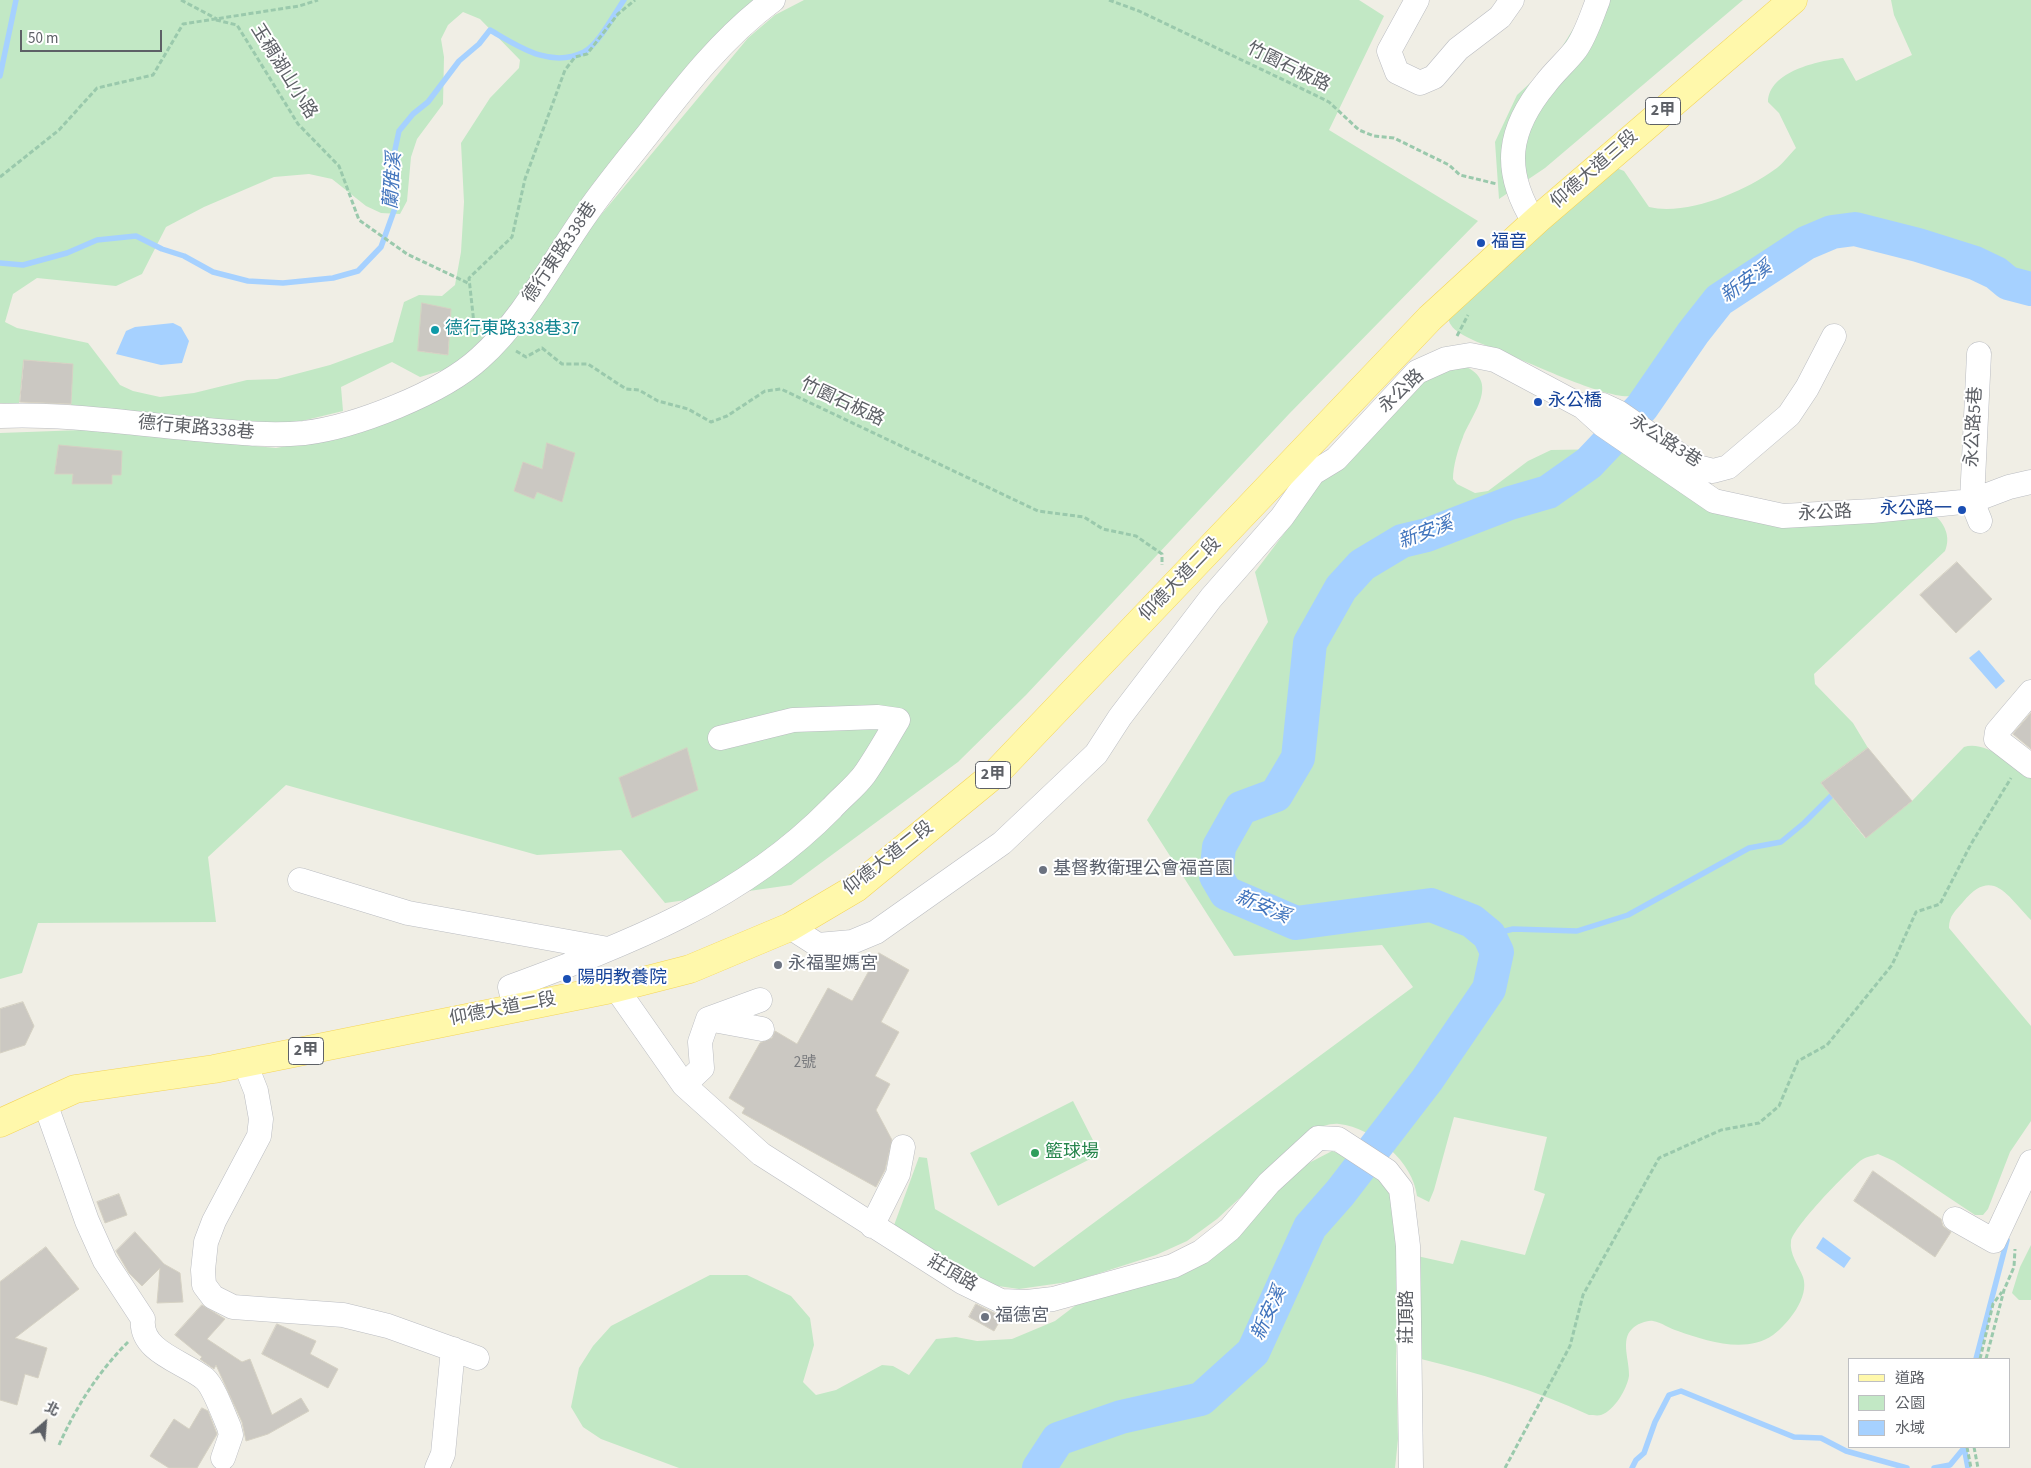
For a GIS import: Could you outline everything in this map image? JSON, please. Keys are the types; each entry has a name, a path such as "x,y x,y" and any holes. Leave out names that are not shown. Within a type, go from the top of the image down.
{"main road":[{"name":"仰德大道三段","path":"1534,222 1793,0"},
{"name":"仰德大道二段","path":"0,1123 75,1089 244,1063 616,988 690,969 790,927 856,888 996,773 1305,466 1430,318 1534,222"}],"street":[{"name":"德行東路338巷","path":"0,416 66,417 268,436 307,432 356,421 408,401 443,383 478,360 492,347 537,290 578,226 610,182 675,99 741,24 773,0"},
{"path":"1417,0 1389,51 1397,72 1420,83 1434,77 1458,48 1500,17 1512,0"},
{"path":"1534,222 1519,196 1512,163 1517,128 1545,84 1578,47 1598,0"},
{"name":"永公路3巷","path":"1639,437 1697,467 1713,471 1728,467 1789,415 1807,388 1834,336"},
{"name":"永公路5巷","path":"1976,511 1979,354"},
{"name":"永公路","path":"1305,466 1336,459 1417,372 1446,359 1470,355 1495,360 1610,418 1639,437 1714,501 1782,516 1872,511 1976,511 2009,487 2031,482"},
{"path":"790,927 818,945 852,942 876,932 1002,843 1096,754 1120,717 1212,598 1282,517 1305,466"},
{"path":"2026,763 1996,739 1996,732 2031,692"},
{"path":"515,1008 510,987 609,950 670,923 756,873 813,827 863,776 898,720 878,717 793,720 720,738"},
{"path":"300,880 408,913 609,950"},
{"name":"莊頂路","path":"616,988 684,1084 760,1154 962,1282 1001,1301 1027,1302 1053,1299 1173,1266 1201,1252 1230,1229 1269,1183 1318,1138 1338,1139 1388,1171 1401,1189 1407,1238 1411,1468"},
{"path":"708,1019 760,1000"},
{"path":"684,1084 702,1068 700,1042 708,1019"},
{"path":"708,1019 762,1030"},
{"path":"244,1063 256,1091 261,1119 259,1136 214,1221 206,1242 203,1270 204,1285 214,1297 233,1307 343,1315 388,1326 477,1358"},
{"path":"45,1103 87,1221 105,1261 143,1319 142,1328 146,1339 207,1380 231,1435 223,1458"},
{"path":"872,1226 898,1174 903,1147"},
{"path":"1955,1219 1994,1241 2031,1162"},
{"path":"437,1468 442,1454 453,1349"}],"path":[{"name":"玉稠湖山小路","path":"181,0 216,19 237,25 298,124 339,166 359,220 415,258 470,284"},
{"name":"玉稠湖山小路","path":"0,177 59,130 97,88 153,75 184,24 300,6 318,0"},
{"path":"492,347 486,348 475,335 469,278 512,237 526,179 565,70 575,57 588,54 618,14 635,0"},
{"name":"竹園石板路","path":"1109,0 1138,11 1329,102 1359,130 1374,136 1394,138 1449,165 1460,175 1505,186"},
{"name":"竹園石板路","path":"492,347 501,344 526,356 542,348 562,364 588,364 626,389 639,390 658,401 688,409 711,422 727,416 765,391 781,390 1038,511 1084,517 1102,529 1136,536 1162,554 1163,564 1159,569"},
{"path":"1505,1468 1570,1346 1583,1294 1659,1158 1721,1130 1759,1123 1779,1106 1798,1061 1827,1045 1892,965 1916,912 1940,904 1971,844 2026,763"},
{"path":"1986,1358 2004,1290 2014,1267 2014,1256"},
{"path":"1980,1358 1994,1304 2004,1290"},
{"path":"59,1445 72,1416 93,1383 116,1353 142,1328"},
{"path":"1967,1448 1971,1468"},
{"path":"1974,1448 1978,1468"}],"green space":[{"path":"0,0 763,0 497,331 450,368 420,377 392,362 341,387 343,411 273,428 71,408 72,364 24,360 19,404 0,403","holes":["463,12 480,19 520,60 519,68 490,98 461,143 464,202 461,252 455,285 442,296 419,295 404,302 393,342 330,365 277,379 247,380 194,393 160,397 133,391 120,385 88,343 17,328 5,322 13,294 37,278 116,286 142,274 166,227 204,207 274,177 309,174 332,179 366,206 381,213 400,214 407,201 411,157 417,139 443,104 444,57 441,39 448,25","451,309 448,355 418,351"]},
{"path":"804,0 1359,0 1384,16 1329,130 1478,221 1289,414 1026,695 958,762 791,885 665,903 621,850 537,855 286,785 208,857 216,922 38,923 22,973 0,979 0,433 82,430 276,448 325,439 430,402 595,222 748,38 775,15"},
{"path":"1591,0 1743,0 1545,168 1499,199 1495,142 1517,95 1552,63"},
{"path":"1891,0 2031,0 2031,276 2011,270 1967,250 1926,238 1858,223 1828,222 1760,260 1708,298 1699,307 1668,357 1649,383 1640,392 1632,396 1606,393 1570,380 1468,338 1451,325 1448,310 1614,167 1624,171 1649,207 1664,209 1697,205 1731,194 1777,168 1796,148 1779,113 1768,102 1770,91 1786,75 1809,65 1843,58 1856,81 1912,55 1894,15"},
{"path":"1464,366 1475,372 1481,380 1482,389 1481,398 1459,447 1453,479 1457,484 1475,493 1488,491 1528,461 1551,450 1613,449 1801,526 1837,525 1933,514 1946,531 1947,546 1945,551 1814,674 1815,684 1853,723 1868,748 1821,783 1865,838 1912,801 1964,747 1981,747 1999,755 2031,778 2031,920 1999,888 1983,886 1974,891 1963,902 1951,917 1949,924 1949,928 2031,1026 2031,1121 2010,1152 1988,1209 1983,1215 1975,1215 1894,1161 1878,1154 1864,1158 1822,1200 1794,1234 1791,1241 1791,1251 1803,1277 1803,1293 1801,1301 1791,1317 1779,1330 1762,1341 1738,1345 1701,1339 1653,1321 1639,1324 1628,1334 1626,1351 1629,1376 1626,1387 1611,1409 1600,1415 1589,1415 1506,1383 1421,1359 1417,1256 1453,1264 1461,1240 1525,1255 1545,1194 1534,1190 1547,1137 1454,1117 1429,1202 1417,1196 1414,1183 1408,1171 1390,1149 1365,1132 1352,1127 1332,1124 1313,1130 1217,1219 1187,1241 1156,1255 1075,1281 1019,1289 991,1285 893,1228 919,1157 927,1158 935,1209 1034,1267 1413,987 1382,945 1234,956 1147,820 1268,622 1255,572 1304,507 1286,494 1316,477 1420,375"},
{"name":"籃球場","path":"1073,1101 1100,1154 998,1206 970,1153"},
{"path":"1332,1151 1351,1158 1384,1183 1394,1201 1398,1274 1396,1364 1398,1439 1395,1468 679,1468 601,1439 583,1427 571,1407 579,1368 593,1346 611,1326 710,1275 747,1275 791,1296 810,1318 814,1345 803,1382 816,1395 836,1390 882,1365 893,1366 909,1375 936,1339 956,1337 977,1341 1012,1339 1055,1321 1076,1305 1110,1294 1261,1201 1307,1164"},
{"path":"2031,1245 2031,1300 2019,1300 2012,1293 2020,1267"}],"water":[{"path":"173,323 181,327 189,341 182,363 161,365 116,354 126,331 135,327"},
{"path":"1979,650 2005,681 1996,689 1969,658"},
{"path":"1823,1237 1851,1258 1844,1268 1816,1248"}],"building":[{"name":"德行東路338巷37","path":"422,303 451,309 448,355 418,351"},
{"path":"24,360 73,364 71,404 20,402"},
{"path":"547,443 575,453 562,502 537,492 534,499 514,491 523,462 542,469"},
{"path":"59,445 122,451 121,475 112,475 112,484 72,484 73,474 55,474"},
{"path":"1957,562 1992,599 1956,633 1920,595"},
{"path":"2031,713 2031,749 2013,734"},
{"path":"687,748 698,790 632,818 619,778"},
{"path":"1868,748 1912,801 1866,838 1821,783"},
{"path":"879,953 909,970 881,1022 899,1032 875,1076 890,1084 876,1110 892,1140 885,1170 876,1187 742,1113 745,1108 729,1098 760,1043 772,1038 775,1031 797,1044 828,988 852,1001"},
{"path":"23,1002 34,1026 25,1045 0,1053 0,1009"},
{"path":"1873,1171 1941,1219 1943,1226 1951,1232 1935,1257 1854,1201"},
{"path":"119,1194 127,1215 105,1223 97,1202"},
{"path":"135,1232 164,1264 180,1273 183,1302 157,1303 160,1268 142,1286 129,1273 116,1251"},
{"path":"46,1247 79,1289 15,1338 47,1348 38,1378 25,1374 17,1405 0,1400 0,1282"},
{"name":"福德宮","path":"976,1304 1002,1317 994,1331 969,1317"},
{"path":"202,1305 225,1319 207,1339 242,1362 250,1359 272,1415 301,1398 309,1411 268,1434 246,1441 242,1422 216,1365 214,1369 200,1359 202,1357 175,1335"},
{"path":"277,1324 316,1341 310,1354 338,1369 328,1388 262,1354"},
{"path":"202,1408 208,1411 217,1434 197,1468 169,1468 150,1456 174,1419 189,1429"}],"waterway":[{"name":"蘭雅溪","path":"0,76 16,0"},
{"name":"蘭雅溪","path":"0,263 23,265 67,253 97,240 136,236 162,249 184,256 213,272 248,281 283,283 333,278 358,271 381,247 395,208 396,181 393,159 399,131 413,114 428,102 459,61 479,44 490,30 512,43 535,53 547,57 571,57 590,48 601,36 624,0"},
{"name":"新安溪","path":"1039,1468 1058,1439 1121,1417 1201,1399 1253,1352 1310,1227 1340,1193 1427,1080 1489,989 1497,952 1489,935 1472,921 1431,905 1296,923 1226,893 1216,876 1219,847 1241,808 1276,795 1298,758 1310,643 1341,588 1362,565 1402,541 1427,535 1510,503 1548,492 1589,463 1642,407 1693,333 1719,300 1806,243 1832,232 1855,229 1918,245 1975,263 1996,273 2008,283 2031,289"},
{"path":"1489,935 1513,929 1577,931 1628,915 1749,848 1781,842 1804,823 1834,793"},
{"path":"1976,1358 2007,1240"},
{"path":"1632,1468 1636,1460 1644,1453 1655,1422 1669,1395 1681,1391 1794,1437 1821,1438 1846,1451 1907,1468"},
{"path":"1964,1448 1968,1468"},
{"path":"1934,1468 1950,1465 1964,1448"}],"place":[{"name":"福音","path":"1481,243"},
{"name":"德行東路338巷37","path":"435,330"},
{"name":"永公橋","path":"1538,402"},
{"name":"永公路一","path":"1962,510"},
{"name":"基督教衛理公會福音園","path":"1043,870"},
{"name":"永福聖媽宮","path":"778,965"},
{"name":"陽明教養院","path":"567,979"},
{"name":"籃球場","path":"1035,1153"},
{"name":"福德宮","path":"985,1317"}]}
